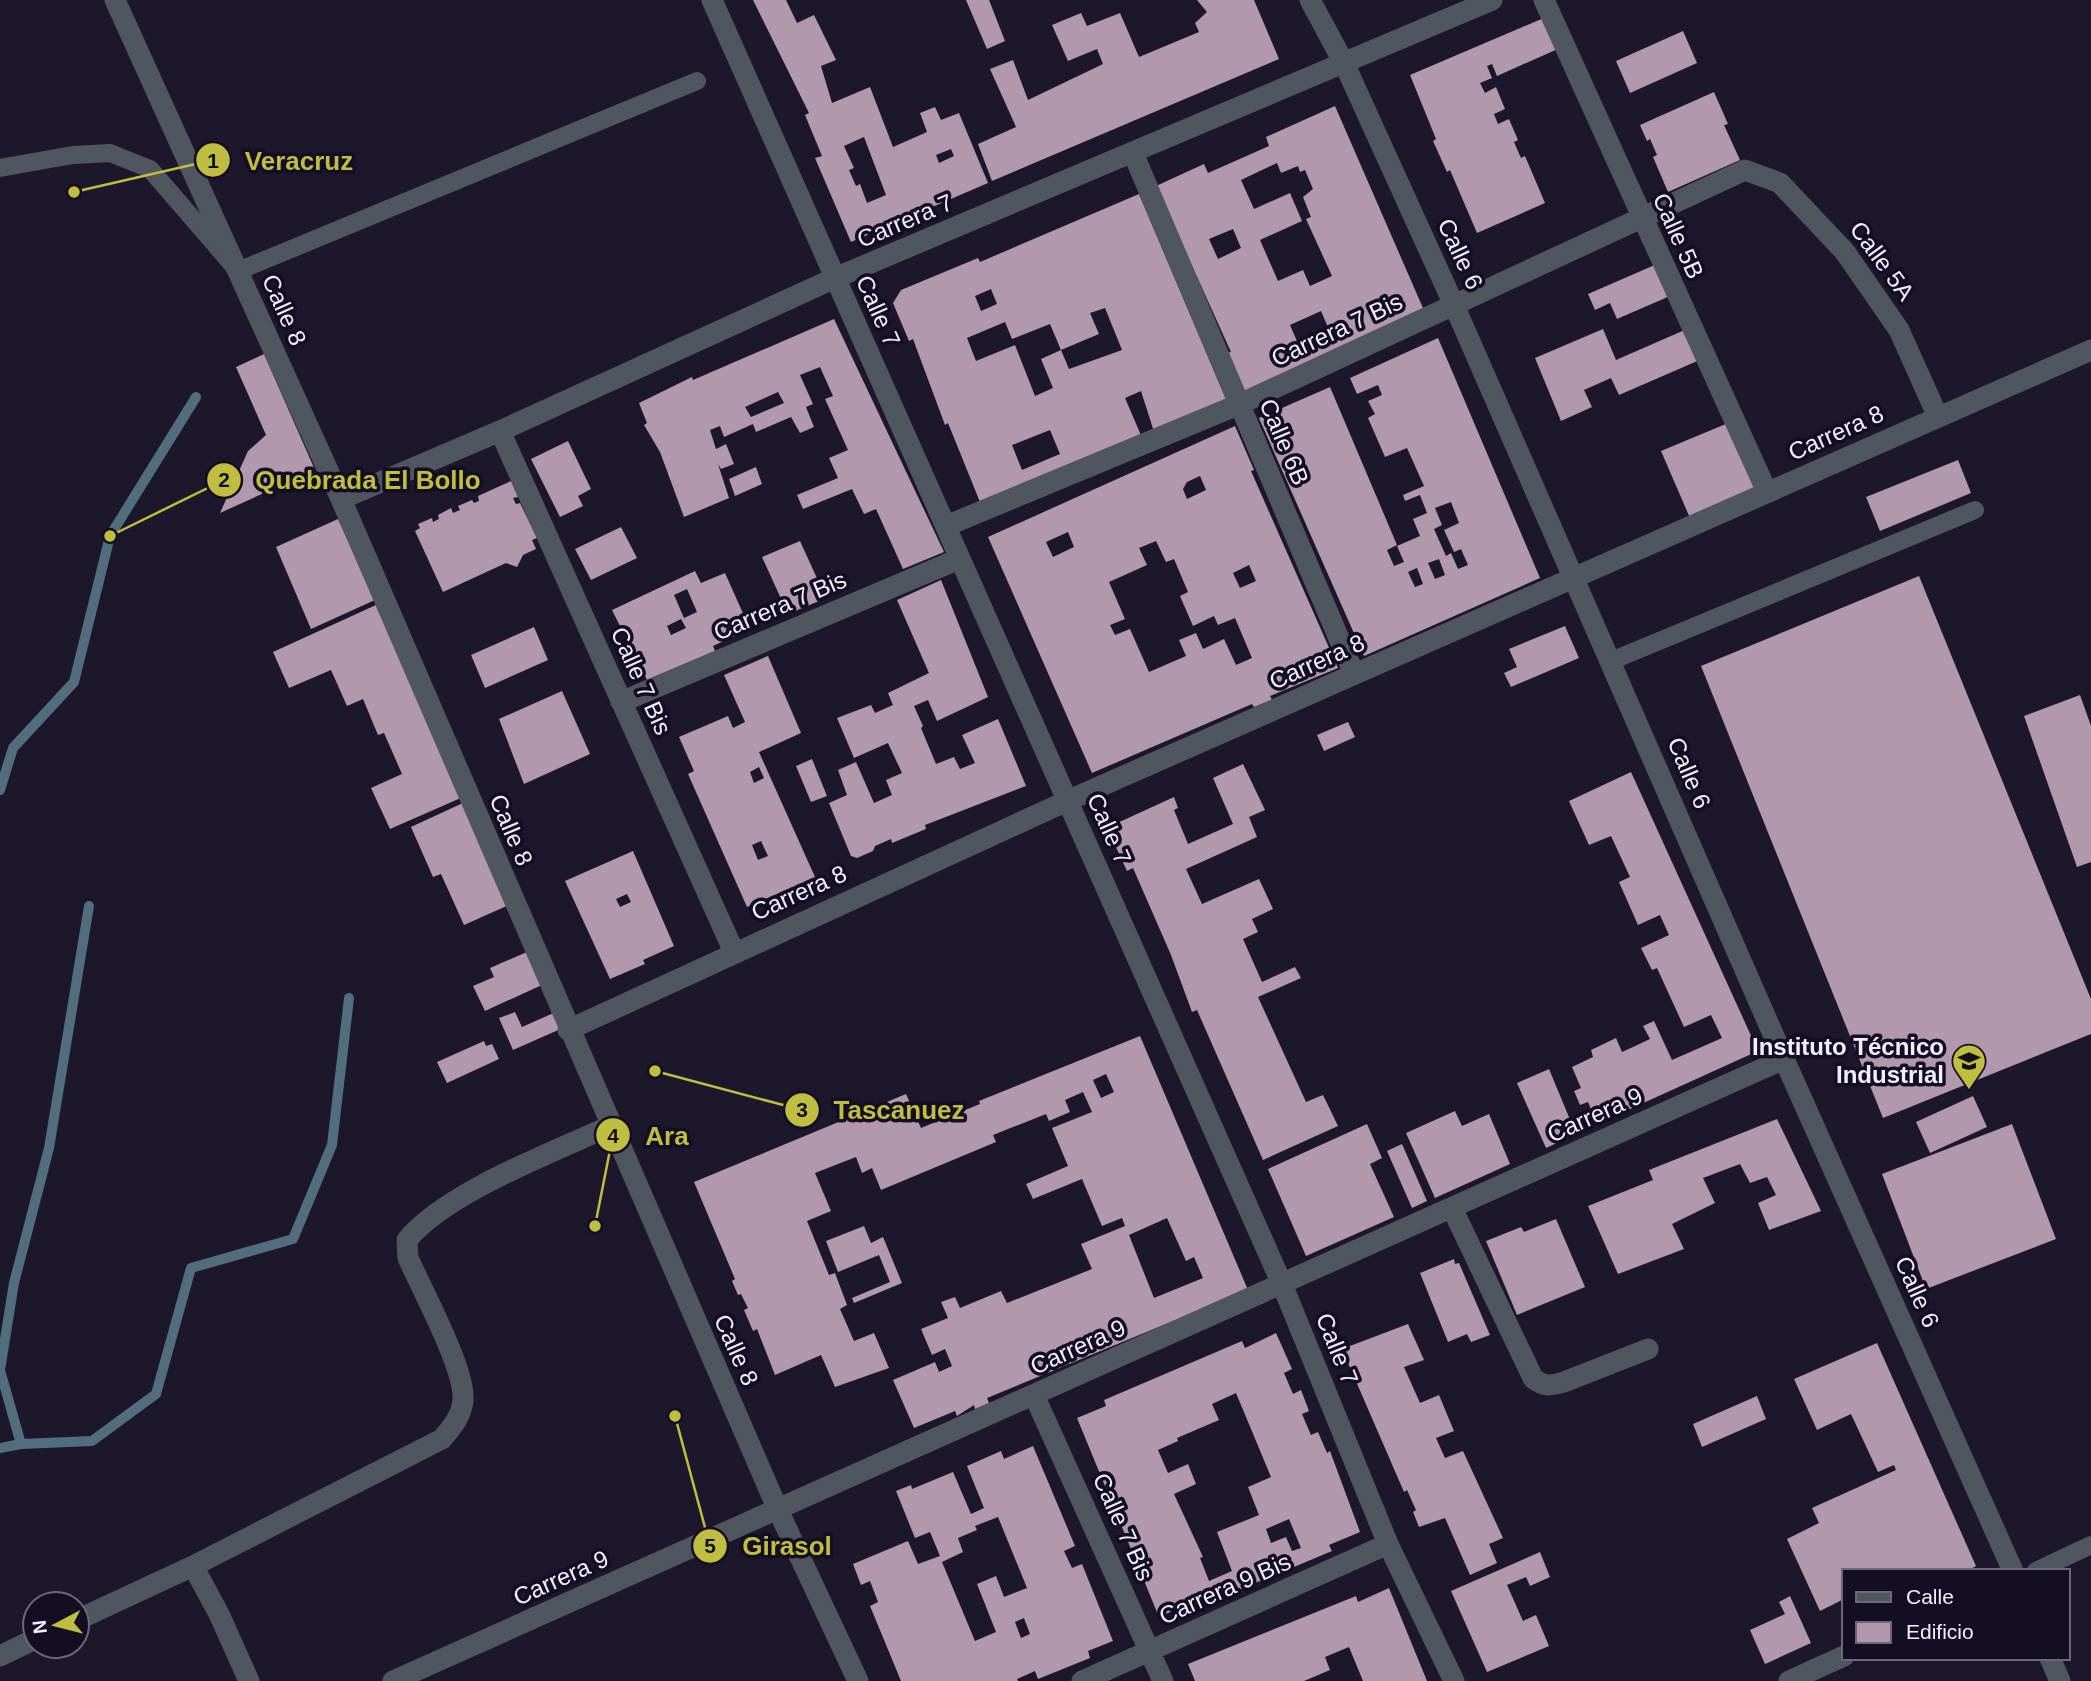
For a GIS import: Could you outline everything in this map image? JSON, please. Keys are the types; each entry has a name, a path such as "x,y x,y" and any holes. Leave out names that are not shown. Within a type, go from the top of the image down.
{"street":[{"name":"Calle 8","path":"115,0 341,499 568,1030 778,1510 858,1681"},
{"name":"Calle 7","path":"712,0 1282,1284 1388,1544 1454,1681"},
{"name":"Calle 6","path":"1310,0 1343,64 1454,305 1784,1059 2012,1569"},
{"name":"Carrera 7","path":"341,499 500,431 835,278 1492,0"},
{"name":"Calle 5B","path":"1544,0 1767,492"},
{"name":"Calle 6B","path":"1133,153 1354,674"},
{"name":"Carrera 7 Bis","path":"946,526 1240,404 1745,170"},
{"name":"Calle 5A","path":"1745,170 1780,183 1845,251 1899,330 1938,417"},
{"name":"Carrera 8","path":"568,1030 734,951 1067,801 2091,350"},
{"name":"Calle 7 Bis","path":"500,431 734,951"},
{"name":"Carrera 7 Bis","path":"621,702 959,559"},
{"name":"Carrera 9","path":"393,1681 1784,1059"},
{"path":"91,1613 193,1566 442,1439 458,1420 463,1400 460,1376 408,1258 407,1240 421,1223 450,1204 610,1126"},
{"path":"1452,1208 1506,1316 1533,1378 1541,1385 1550,1386 1564,1382 1648,1349"},
{"name":"Calle 7 Bis","path":"1034,1395 1163,1681"},
{"name":"Carrera 9 Bis","path":"1082,1681 1388,1544"},
{"path":"193,1566 219,1614 249,1681"},
{"path":"0,1656 21,1646"},
{"path":"1789,1681 1842,1657"},
{"path":"2051,1660 2060,1681"}],"lane":[{"path":"0,168 73,155 110,153 150,169 238,271 697,81"},
{"path":"1611,661 1975,510"},
{"path":"2040,1569 2091,1545"}],"building":[{"path":"753,0 786,0 797,23 814,15 836,60 821,66 832,103 870,87 893,147 927,132 920,113 935,107 941,120 959,113 988,183 851,242 815,158 822,156 805,115 809,113","holes":["864,137 886,195 867,203 860,184 856,186 849,170 854,168 844,146","951,149 954,156 939,163 936,155"]},
{"path":"966,0 989,0 1005,41 987,49"},
{"path":"1197,0 1254,0 1279,59 992,181 978,144 1016,127 990,69 1013,60 1028,100 1103,64 1097,49 1068,61 1052,25 1081,13 1087,26 1120,13 1139,57 1199,32 1195,23 1207,12"},
{"path":"1546,17 1560,48 1497,76 1492,64 1487,66 1492,78 1480,83 1485,93 1496,87 1505,109 1494,114 1498,124 1509,119 1518,140 1514,142 1521,158 1525,156 1545,203 1477,233 1450,170 1447,172 1433,141 1436,139 1410,75"},
{"path":"1683,31 1697,63 1630,93 1616,61"},
{"path":"1714,92 1728,124 1724,125 1740,160 1668,192 1653,157 1657,155 1640,125"},
{"path":"1335,106 1426,315 1246,395 1227,353 1231,352 1156,186 1204,164 1208,173 1269,146 1266,137","holes":["1277,163 1281,173 1298,166 1300,172 1305,170 1313,189 1303,197 1311,217 1306,219 1332,276 1310,286 1303,270 1278,281 1260,240 1302,221 1290,193 1254,209 1241,180","1233,229 1241,248 1218,259 1209,239","1321,311 1333,339 1302,353 1290,325"]},
{"path":"1139,194 1228,404 1155,435 1141,391 1125,398 1143,440 982,507 948,423 945,425 913,339 909,341 893,303 901,290 978,258 980,262","holes":["991,289 997,304 981,311 975,296","1105,308 1122,350 1069,369 1061,350 1099,334 1090,313","1005,322 1012,339 1050,324 1061,350 1041,359 1053,388 1035,396 1015,345 976,361 967,338","1050,430 1060,454 1022,470 1012,445"]},
{"path":"1657,264 1670,296 1617,319 1610,303 1595,310 1588,294"},
{"path":"834,319 944,552 903,569 876,509 864,514 852,489 803,509 797,495 838,478 829,458 848,450 825,399 833,396 820,367 800,375 813,404 806,407 814,427 800,433 791,417 756,432 753,424 724,437 720,426 710,430 716,449 726,444 734,464 721,469 718,464 729,498 684,517 660,452 644,425 647,423 639,403 692,377 693,380","holes":["778,392 784,403 751,417 745,407"]},
{"path":"1603,329 1616,360 1687,329 1702,359 1619,395 1611,378 1584,390 1592,407 1561,421 1535,358"},
{"path":"1438,338 1540,578 1364,656 1259,418 1330,387 1397,545 1387,550 1394,566 1404,562 1397,546 1420,536 1413,519 1427,513 1420,495 1405,501 1403,495 1424,486 1407,448 1385,457 1368,418 1375,414 1368,401 1382,395 1378,385 1357,394 1350,378","holes":["1451,502 1459,523 1444,530 1454,552 1461,549 1468,565 1458,569 1451,553 1446,556 1434,529 1442,525 1435,508","1439,559 1445,575 1435,579 1428,563","1417,568 1423,584 1415,587 1408,572"]},
{"path":"264,354 315,470 220,513 248,451 266,435 236,367"},
{"path":"1733,421 1760,488 1690,518 1661,451"},
{"path":"1235,426 1254,470 1251,471 1338,668 1270,696 1272,700 1254,707 1252,704 1092,773 988,537","holes":["1200,476 1206,490 1187,499 1183,489 1187,482","1068,532 1074,547 1053,557 1046,542","1156,541 1166,562 1174,559 1188,592 1180,596 1193,626 1214,616 1218,625 1235,618 1252,658 1236,665 1224,639 1203,649 1196,633 1179,640 1186,656 1149,672 1130,629 1115,635 1110,625 1125,619 1109,582 1147,565 1139,548","1249,565 1256,581 1240,588 1233,573"]},
{"path":"568,441 591,489 578,496 583,506 560,517 531,459"},
{"path":"1958,460 1971,493 1880,531 1866,497"},
{"path":"756,467 762,484 735,496 729,479"},
{"path":"511,481 518,497 513,498 516,504 520,503 537,538 532,540 536,549 523,555 517,567 506,563 443,592 415,531 420,528 418,524 432,518 433,522 439,519 438,515 451,508 453,513 460,510 458,506 472,500 474,503 479,501 478,496"},
{"path":"338,519 375,600 311,629 276,547"},
{"path":"621,527 637,558 591,580 575,549"},
{"path":"800,541 826,598 788,614 762,557"},
{"path":"695,571 701,583 725,573 750,629 713,646 715,651 647,680 612,610","holes":["687,589 697,612 684,618 674,595","681,619 686,628 671,635 667,626"]},
{"path":"1919,576 2091,999 2091,1034 1883,1118 1701,666"},
{"path":"941,580 988,697 937,721 928,700 914,706 923,726 921,728 936,764 954,757 960,769 975,763 962,735 998,719 1026,786 925,825 926,829 892,843 891,839 857,858 851,856 829,803 847,795 838,770 856,762 874,803 892,795 886,780 902,773 888,743 854,758 837,718 871,705 875,713 893,705 888,693 929,673 897,600"},
{"path":"376,605 463,797 390,829 371,788 402,774 384,733 378,735 363,699 347,706 331,670 289,688 273,652"},
{"path":"1565,626 1579,658 1511,687 1504,673 1517,667 1509,649"},
{"path":"534,627 548,660 485,688 471,655"},
{"path":"768,656 801,733 759,752 815,877 747,907 688,774 694,771 679,737 728,716 733,728 745,722 724,675","holes":["759,767 764,778 754,783 750,772","761,841 768,856 758,860 752,845"]},
{"path":"562,691 590,754 524,784 499,719"},
{"path":"2080,695 2091,726 2091,862 2077,867 2024,716"},
{"path":"1348,722 1355,737 1324,751 1317,735"},
{"path":"812,759 827,796 811,802 796,766"},
{"path":"1243,764 1265,810 1249,817 1257,837 1186,869 1202,904 1259,879 1273,909 1252,919 1258,932 1243,939 1262,982 1295,967 1301,978 1258,997 1306,1102 1323,1095 1338,1126 1263,1160 1197,1010 1192,1012 1171,955 1133,868 1127,871 1109,832 1115,824 1174,797 1178,808 1174,810 1188,844 1233,824 1213,778"},
{"path":"1631,772 1758,1051 1597,1124 1588,1102 1580,1105 1574,1091 1581,1088 1572,1067 1593,1057 1591,1050 1616,1038 1622,1052 1633,1047 1650,1039 1643,1026 1654,1021 1672,1060 1722,1038 1711,1015 1684,1027 1657,968 1652,970 1641,948 1669,935 1660,915 1638,925 1619,882 1630,877 1611,836 1589,845 1569,801"},
{"path":"465,802 511,904 464,925 441,874 433,877 411,827"},
{"path":"633,851 674,946 643,960 645,964 610,979 565,881","holes":["627,894 631,902 620,907 616,899"]},
{"path":"527,952 542,985 485,1011 473,986 494,977 490,968"},
{"path":"558,1011 565,1027 513,1050 499,1018 515,1012 522,1027"},
{"path":"1140,1036 1248,1290 987,1398 989,1403 975,1409 974,1405 957,1416 955,1411 914,1428 893,1380 935,1362 939,1372 952,1366 945,1349 932,1355 921,1329 948,1318 941,1302 955,1297 960,1308 1001,1291 1007,1303 1092,1269 1081,1244 1125,1226 1122,1218 1102,1226 1082,1179 1033,1199 1026,1184 1068,1166 1052,1128 1092,1112 1083,1092 1065,1100 1070,1112 1049,1121 1046,1114 993,1135 996,1142 881,1190 872,1168 862,1173 856,1157 815,1173 831,1211 807,1221 829,1275 835,1273 847,1305 840,1309 854,1341 874,1333 889,1368 835,1387 821,1355 775,1375 757,1329 753,1331 744,1310 748,1308 732,1281 735,1279 694,1182 906,1094 921,1128 980,1104 979,1101","holes":["1106,1074 1114,1092 1101,1098 1093,1080","1167,1218 1186,1261 1194,1257 1203,1278 1154,1298 1129,1235"]},
{"path":"484,1041 486,1046 492,1044 499,1059 447,1083 437,1062"},
{"path":"1549,1069 1576,1134 1546,1148 1517,1083"},
{"path":"1973,1096 1987,1127 1930,1153 1916,1122"},
{"path":"1455,1111 1462,1126 1489,1114 1510,1164 1435,1198 1406,1133"},
{"path":"1777,1119 1821,1211 1769,1230 1758,1203 1776,1195 1767,1177 1750,1183 1740,1164 1703,1178 1715,1203 1672,1224 1684,1249 1618,1274 1588,1206 1653,1180 1649,1170"},
{"path":"1367,1124 1382,1158 1370,1164 1394,1217 1306,1256 1268,1169"},
{"path":"2012,1124 2056,1239 1926,1289 1882,1174"},
{"path":"1402,1144 1427,1201 1412,1208 1387,1151"},
{"path":"1556,1219 1585,1287 1517,1315 1486,1241 1521,1227 1524,1232"},
{"path":"864,1226 871,1243 883,1237 902,1283 854,1303 852,1298 890,1282 879,1255 838,1272 826,1241"},
{"path":"1454,1259 1455,1264 1459,1263 1490,1335 1471,1342 1467,1334 1448,1342 1420,1273"},
{"path":"1408,1324 1424,1360 1404,1367 1420,1403 1439,1395 1454,1431 1436,1438 1445,1458 1463,1451 1503,1538 1489,1544 1497,1563 1470,1575 1445,1518 1419,1527 1413,1512 1416,1510 1407,1490 1404,1492 1342,1349"},
{"path":"1276,1333 1292,1369 1284,1373 1293,1394 1301,1390 1309,1411 1302,1414 1311,1435 1318,1432 1327,1453 1330,1451 1360,1532 1329,1545 1332,1551 1188,1610 1186,1605 1159,1617 1077,1418 1106,1406 1104,1400 1242,1341 1245,1348","holes":["1236,1393 1271,1477 1248,1487 1259,1515 1217,1532 1232,1571 1209,1581 1200,1558 1203,1557 1174,1494 1196,1484 1188,1464 1168,1473 1158,1450 1178,1441 1177,1438 1219,1420 1212,1404","1289,1519 1301,1548 1292,1551 1286,1537 1271,1543 1266,1529"]},
{"path":"1877,1343 1976,1566 1971,1569 1842,1569 1842,1600 1820,1611 1787,1539 1819,1523 1812,1508 1896,1470 1894,1465 1878,1472 1851,1414 1817,1430 1794,1379"},
{"path":"1757,1396 1766,1419 1702,1447 1693,1424"},
{"path":"1033,1446 1075,1546 1064,1551 1072,1568 1082,1564 1113,1641 1088,1651 1090,1658 1038,1679 1035,1671 1017,1679 1018,1681 901,1681 870,1606 878,1602 870,1581 861,1585 853,1564 908,1541 918,1564 940,1556 930,1532 915,1538 896,1491 911,1485 912,1489 953,1472 971,1514 984,1508 967,1466 1001,1451 1004,1459","holes":["998,1517 1027,1588 1004,1597 996,1576 977,1584 996,1632 975,1641 942,1562 963,1552 958,1538 977,1530 975,1526","1024,1618 1030,1634 1021,1638 1015,1622"]},
{"path":"1540,1552 1550,1577 1530,1586 1526,1577 1507,1585 1523,1621 1536,1615 1549,1646 1487,1672 1451,1591"},
{"path":"1389,1588 1427,1681 1363,1681 1349,1647 1325,1657 1330,1670 1304,1681 1195,1681 1188,1664 1356,1596 1358,1602"},
{"path":"1790,1596 1811,1643 1765,1664 1750,1630 1785,1614 1779,1602"}],"waterway":[{"path":"0,790 13,748 74,682 110,536 196,397"},
{"path":"0,1448 21,1444 0,1370 14,1283 49,1148 89,906"},
{"path":"21,1444 92,1441 156,1394 191,1268 293,1239 332,1145 349,998"}],"place":[{"name":"Veracruz","path":"74,192"},
{"name":"Quebrada El Bollo","path":"110,536"},
{"name":"Tascanuez","path":"655,1071"},
{"name":"Instituto Técnico Industrial","path":"1969,1091"},
{"name":"Ara","path":"595,1226"},
{"name":"Girasol","path":"675,1416"}]}
